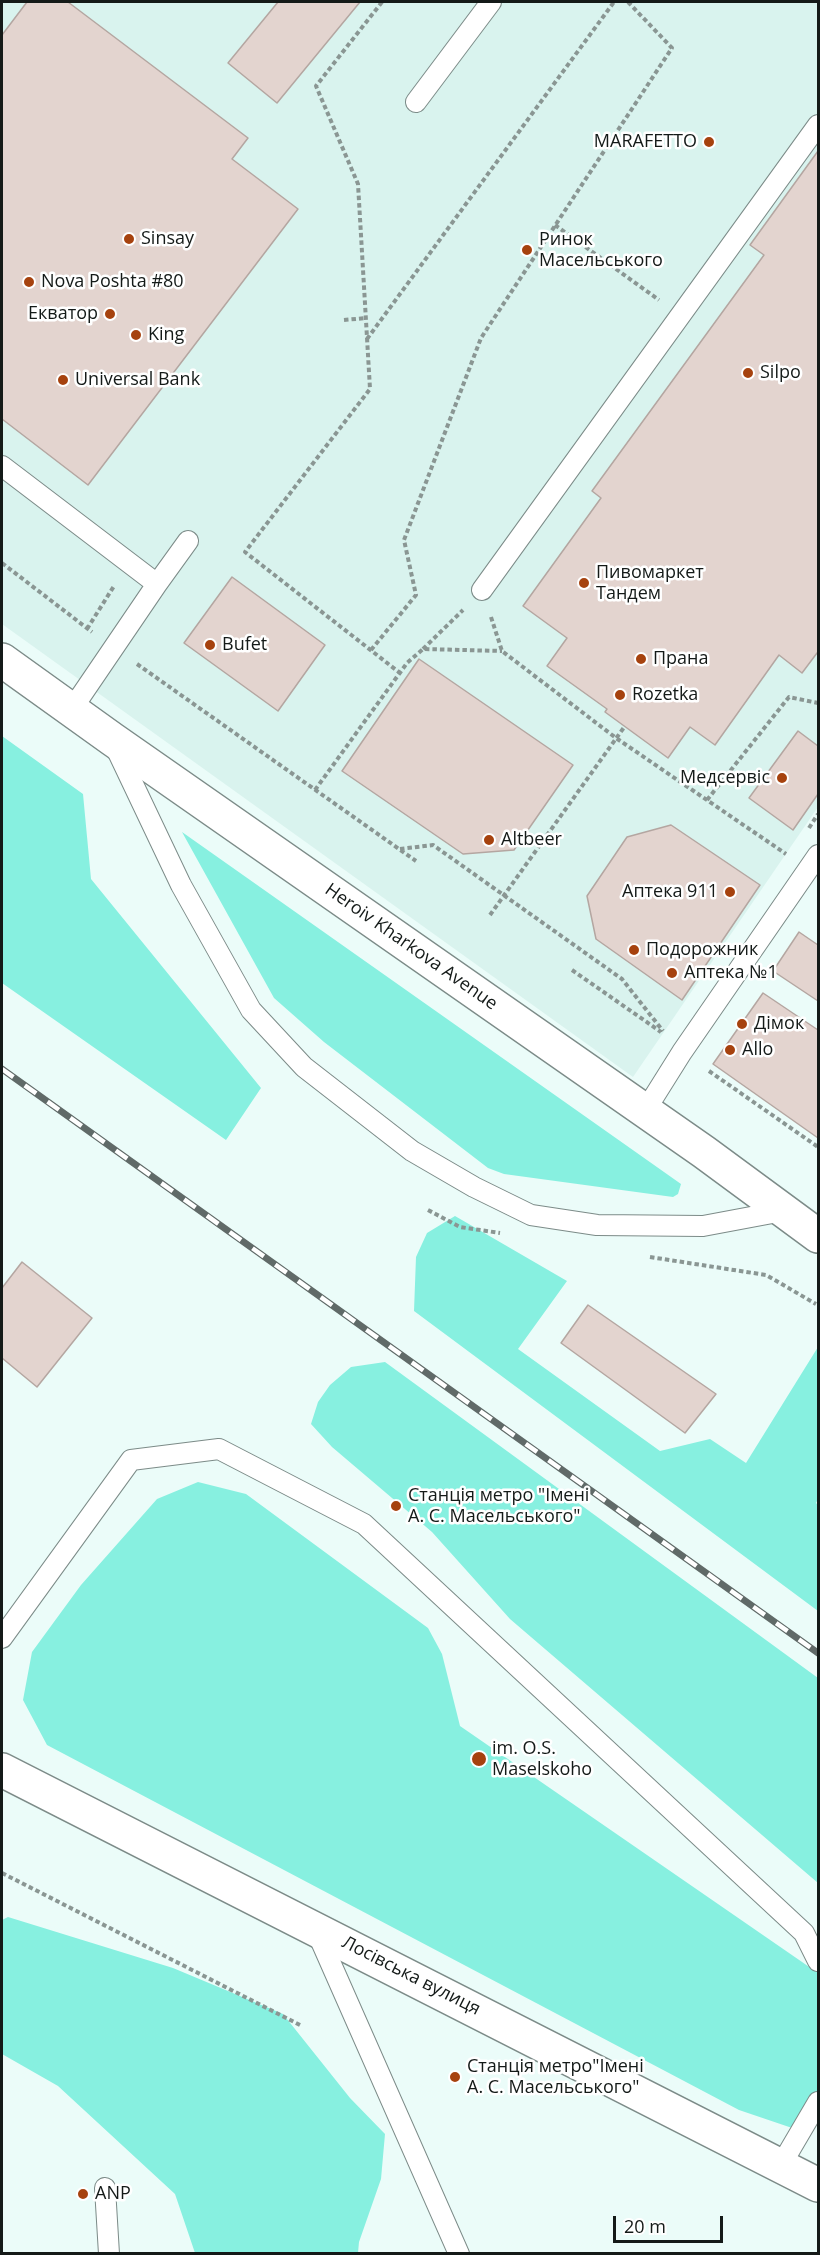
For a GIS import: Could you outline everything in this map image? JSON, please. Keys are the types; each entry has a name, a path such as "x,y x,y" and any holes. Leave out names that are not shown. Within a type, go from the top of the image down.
{"main road":[{"name":"Heroiv Kharkova Avenue","path":"2,660 704,1152 819,1236"},
{"name":"Лосівська вулиця","path":"2,1770 819,2185"}],"lane":[{"path":"416,102 491,2"},
{"path":"482,590 819,125"},
{"path":"2,466 157,584"},
{"path":"72,710 188,541"},
{"path":"112,739 181,885 252,1010 304,1067 412,1151 474,1188 531,1215 597,1225 703,1226 783,1210"},
{"path":"645,1111 687,1045 815,866"},
{"path":"2,1638 131,1460 219,1449 364,1524 804,1933 819,1961"},
{"path":"315,1927 459,2253"},
{"path":"781,2165 819,2102"},
{"path":"105,2188 108,2253"}],"path":[{"path":"382,2 316,86 358,184 370,389 245,552 400,673"},
{"path":"367,339 614,2"},
{"path":"371,650 416,596 404,540 481,338 672,48 628,2"},
{"path":"555,225 681,316"},
{"path":"344,320 366,318"},
{"path":"2,563 114,648 416,861"},
{"path":"87,628 129,563"},
{"path":"315,790 407,663 482,590 501,651 616,738 789,856"},
{"path":"423,649 501,651"},
{"path":"707,800 789,697 819,703"},
{"path":"490,915 625,726"},
{"path":"399,850 433,845 622,979 667,1036 572,970"},
{"path":"709,1071 819,1148"},
{"path":"2,1873 300,2025"}],"shaded area":[{"path":"2,2 818,2 818,807 633,1077 2,624"}],"green space":[{"path":"2,736 83,794 91,879 261,1088 226,1140 2,983"},
{"path":"182,832 681,1184 678,1194 673,1197 504,1174 488,1168 324,1042 274,998"},
{"path":"455,1216 567,1281 518,1349 660,1451 710,1439 746,1463 818,1347 818,1499 816,1503 818,1505 818,1611 414,1311 416,1257 427,1233"},
{"path":"385,1362 818,1678 818,1883 510,1619 432,1532 332,1447 311,1424 318,1402 330,1385 351,1367"},
{"path":"198,1482 246,1494 428,1628 442,1654 460,1726 818,1973 818,2102 801,2131 739,2110 47,1745 23,1700 32,1652 81,1585 157,1499"},
{"path":"8,1917 173,1968 283,2014 350,2098 385,2134 381,2179 359,2242 358,2253 195,2253 175,2194 58,2086 2,2054 2,1920"}],"building":[{"name":"Екватор","path":"27,2 68,2 248,138 232,159 298,209 88,485 2,419 2,35"},
{"path":"278,2 360,2 277,103 228,63"},
{"name":"Silpo","path":"818,151 818,655 817,653 802,673 779,655 715,745 690,727 668,758 605,712 607,709 547,666 567,638 523,606 601,498 592,491 764,255 750,245"},
{"path":"232,577 325,645 278,711 184,643"},
{"path":"419,659 573,765 514,850 463,854 342,771"},
{"path":"798,731 818,746 818,794 793,830 749,798"},
{"path":"671,825 760,885 682,1000 596,939 587,896 627,837"},
{"path":"799,932 818,945 818,1001 773,971"},
{"path":"763,993 818,1030 818,1138 713,1064"},
{"path":"22,1262 92,1318 37,1387 2,1358 2,1288"},
{"path":"588,1305 716,1394 685,1433 561,1343"}],"railway":[{"path":"2,1069 818,1653"}],"place":[{"name":"MARAFETTO","path":"709,142"},
{"name":"Sinsay","path":"129,239"},
{"name":"Ринок Масельського","path":"527,250"},
{"name":"Nova Poshta #80","path":"29,282"},
{"name":"Екватор","path":"110,314"},
{"name":"King","path":"136,335"},
{"name":"Silpo","path":"748,373"},
{"name":"Universal Bank","path":"63,380"},
{"name":"Пивомаркет Тандем","path":"584,583"},
{"name":"Bufet","path":"210,645"},
{"name":"Прана","path":"641,659"},
{"name":"Rozetka","path":"620,695"},
{"name":"Медсервіс","path":"782,778"},
{"name":"Altbeer","path":"489,840"},
{"name":"Аптека 911","path":"730,892"},
{"name":"Подорожник","path":"634,950"},
{"name":"Аптека №1","path":"672,973"},
{"name":"Дімок","path":"742,1024"},
{"name":"Allo","path":"730,1050"},
{"name":"Станція метро \"Імені А. С. Масельського\"","path":"396,1506"},
{"name":"іm. O.S. Maselskoho","path":"479,1759"},
{"name":"Станція метро\"Імені А. С. Масельського\"","path":"455,2077"},
{"name":"ANP","path":"83,2194"}]}
